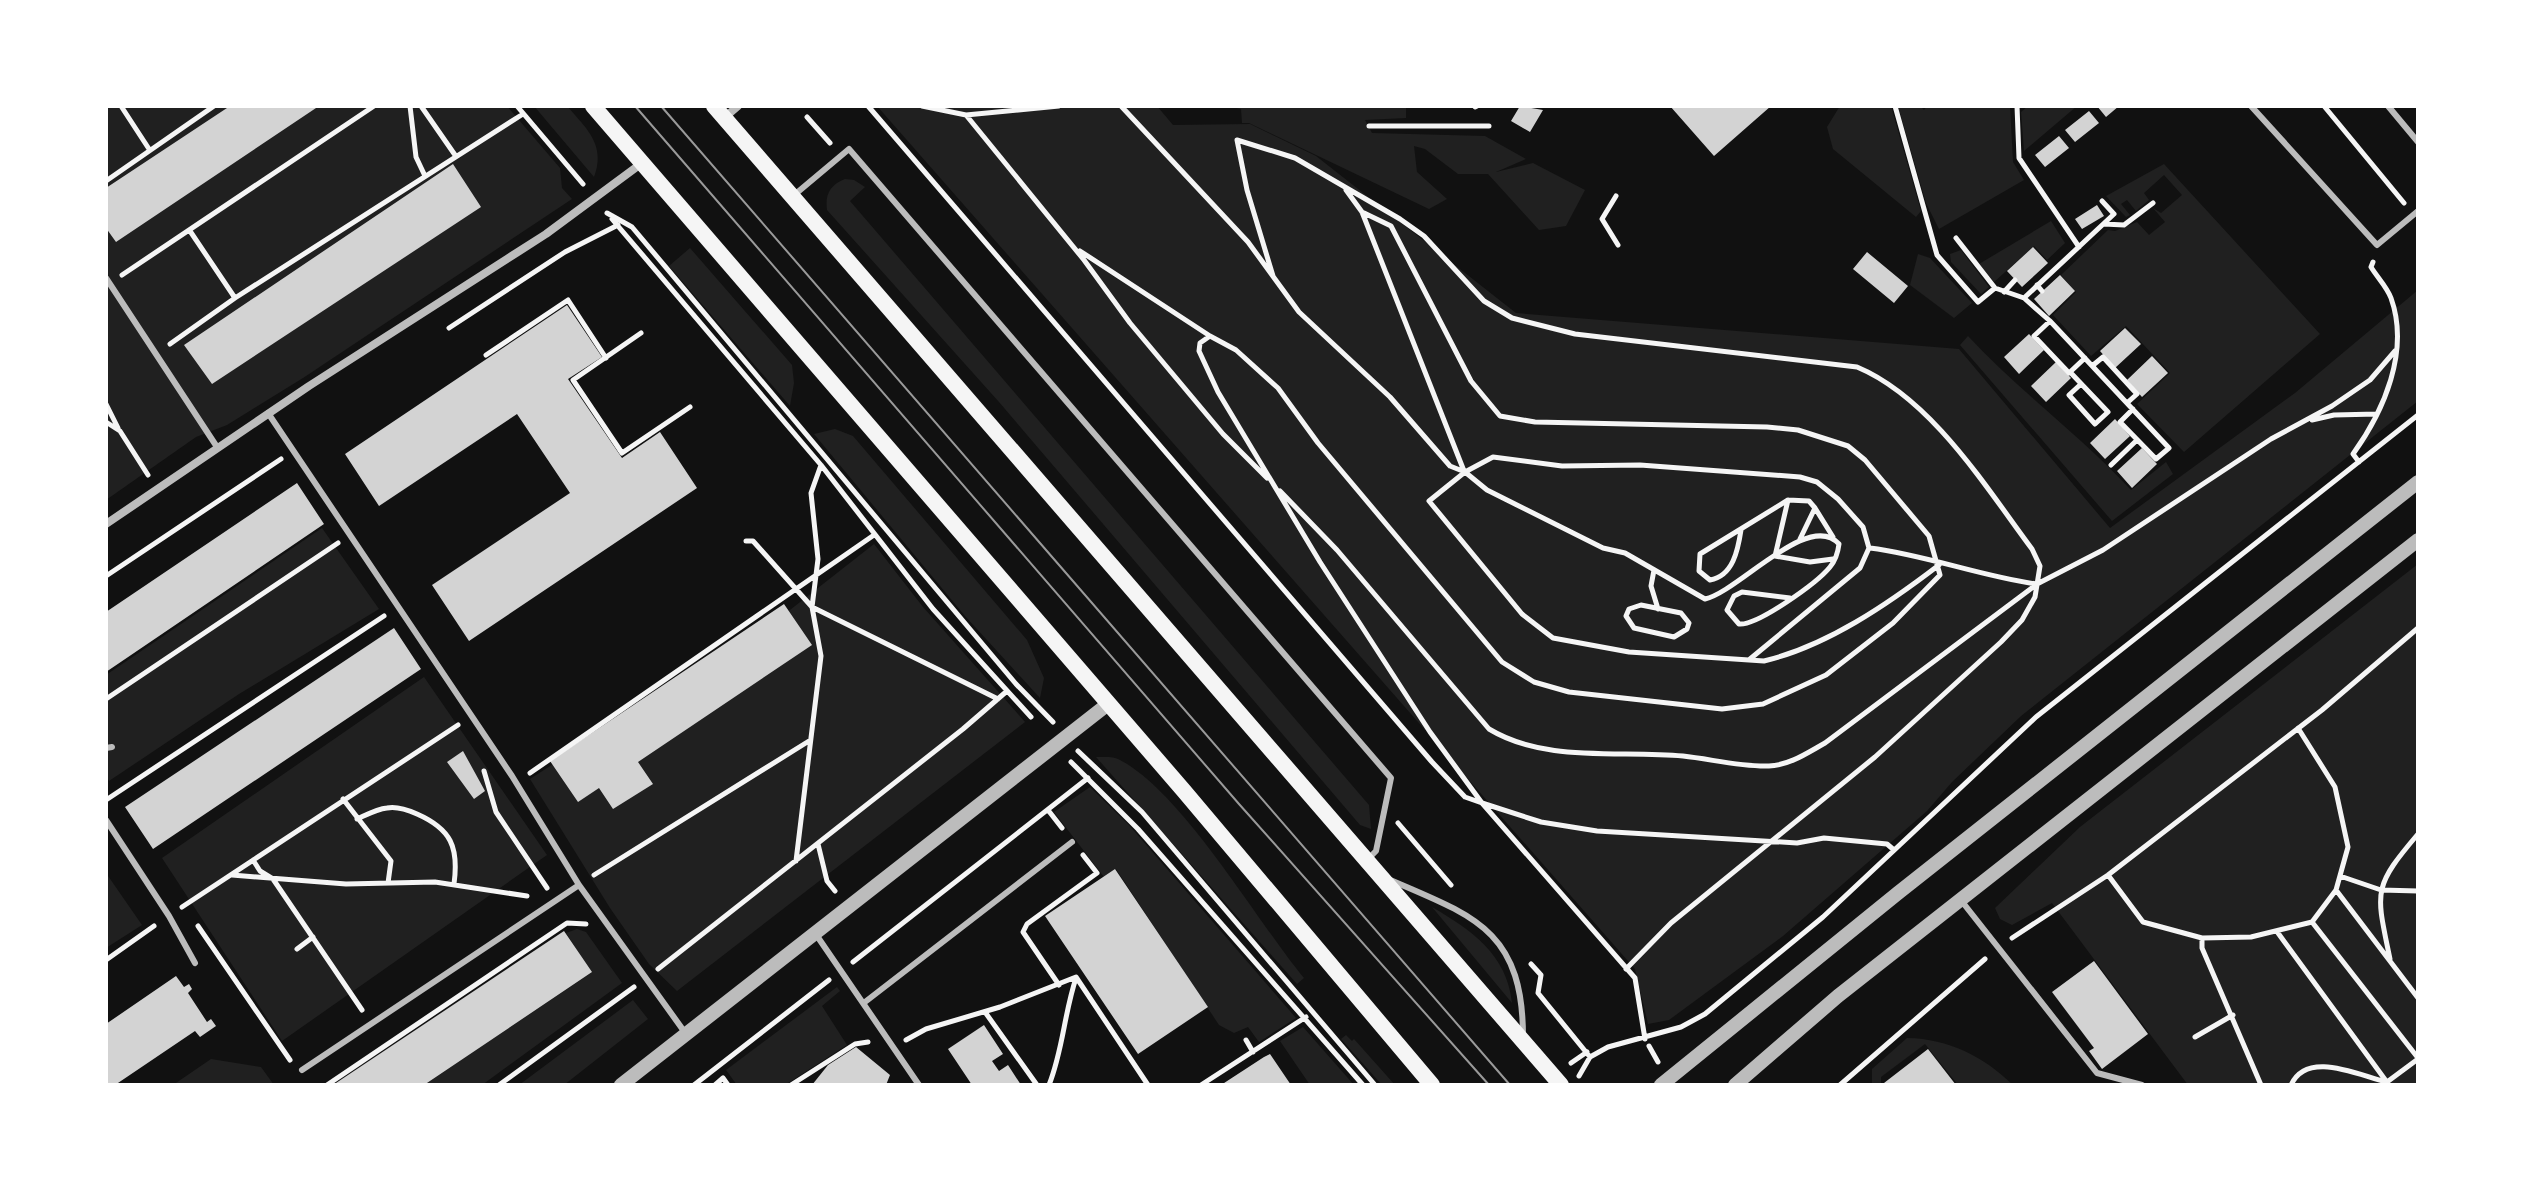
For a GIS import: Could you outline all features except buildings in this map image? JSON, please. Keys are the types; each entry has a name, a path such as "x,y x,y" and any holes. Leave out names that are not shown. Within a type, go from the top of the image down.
{"main road":[{"path":"593,106 1432,1085"},
{"path":"719,112 1561,1085"}],"street":[{"path":"719,112 738,106"},
{"path":"106,524 268,413 546,234 642,163"},
{"path":"1661,1085 2418,482"},
{"path":"1735,1085 1798,1028 2418,540"},
{"path":"621,1085 1108,704"}],"lane":[{"path":"2251,106 2377,245 2416,213"},
{"path":"2388,106 2418,142"},
{"path":"792,196 849,149 1391,778 1376,851 1365,861"},
{"path":"108,281 217,447"},
{"path":"268,413 516,782 579,885 648,976 686,1034"},
{"path":"106,820 169,916 195,963"},
{"path":"865,1002 1072,842"},
{"path":"1377,874 1471,915 1495,941 1515,969 1523,1040"},
{"path":"298,1068 579,885"},
{"path":"1960,899 2097,1073 2142,1085"},
{"path":"815,932 919,1085"}],"path":[{"path":"121,106 149,149"},
{"path":"106,181 214,106"},
{"path":"108,281 190,231 374,106"},
{"path":"410,106 416,157 425,176"},
{"path":"421,106 455,155"},
{"path":"517,106 586,189"},
{"path":"868,106 1465,797 1541,822 1597,831 1797,843 1824,838 1887,844 1894,850"},
{"path":"922,106 966,115 1059,106"},
{"path":"1121,106 1248,242 1313,326 1390,397 1450,466 1465,472 1487,490 1654,570 1705,599 1799,541 1825,534 1833,538"},
{"path":"1895,106 1937,255 1978,302 1995,288"},
{"path":"2017,106 2019,158 2079,247"},
{"path":"2324,106 2416,213"},
{"path":"178,354 170,343 455,155 523,114"},
{"path":"966,115 1130,323 1223,434 1337,550 1489,729 1521,746 1681,756 1769,766 1790,763 1849,726 2037,584 2103,550 2370,380 2395,351"},
{"path":"807,117 841,156"},
{"path":"1369,126 1489,126"},
{"path":"1273,276 1244,179 1237,140 1295,158 1336,179 1362,212 1465,472"},
{"path":"1345,188 1424,236 1484,301 1512,318 1575,334 1823,361 1857,367 1881,377 1934,422 2006,513 2040,566 2035,597 2022,620 1981,663 1775,840 1681,914 1626,969"},
{"path":"1616,196 1602,219 1618,245"},
{"path":"2024,298 2114,214 2102,201"},
{"path":"2104,224 2124,225 2153,203"},
{"path":"1072,246 1236,350 1278,388 1318,443 1502,662 1514,672 1550,688 1722,709 1763,704 1816,682 1893,623 1937,581 1940,564 1929,536 1865,460 1848,446 1798,430 1767,427 1535,422 1500,416 1471,381 1391,226 1362,212"},
{"path":"1031,717 933,609 821,465 607,213 632,227 1016,684 1059,729"},
{"path":"449,328 565,252 618,225"},
{"path":"190,231 235,298"},
{"path":"1956,238 1995,288 2024,298 2041,310 2050,321 2133,409 2169,448 2156,459 2120,422 2133,409"},
{"path":"2359,462 2353,454 2378,414 2389,384 2395,351 2397,320 2390,295 2371,267 2377,245"},
{"path":"2004,292 2015,280"},
{"path":"2037,285 2042,291"},
{"path":"486,355 568,300 606,358"},
{"path":"2050,321 2034,336 2070,372 2108,412 2095,424 2069,395 2081,384"},
{"path":"641,333 573,380 622,453 690,407"},
{"path":"1210,336 1200,343 1204,364 1274,485 1430,732 1482,803 1635,978 1645,1038"},
{"path":"2092,366 2103,357 2137,394 2127,403"},
{"path":"2070,372 2085,358"},
{"path":"106,404 150,478 161,468"},
{"path":"2302,422 2334,415 2378,414"},
{"path":"1583,1072 1590,1057 1608,1047 1681,1027 1705,1014 1788,948 2036,717 2418,415"},
{"path":"106,422 120,431"},
{"path":"2111,465 2137,440"},
{"path":"106,576 292,450"},
{"path":"1750,659 1860,568 1869,548 1863,527 1838,499 1817,482 1800,477 1640,465 1562,466 1493,457 1465,472 1429,501 1522,614 1553,638 1629,652 1764,661 1799,651 1893,597 1940,564"},
{"path":"796,861 821,656 812,607 813,577 818,559 811,493 821,465"},
{"path":"1775,556 1788,500"},
{"path":"1734,596 1727,610 1728,615 1739,624 1748,625 1830,567 1839,544 1809,501 1788,500 1700,554 1697,562 1705,577 1710,580 1721,578 1732,563 1741,530"},
{"path":"1799,541 1815,508"},
{"path":"106,699 350,534"},
{"path":"516,782 874,535"},
{"path":"746,541 753,541 812,607 998,699"},
{"path":"1869,548 2037,584"},
{"path":"1775,556 1810,562 1834,559"},
{"path":"1654,570 1651,586 1658,609"},
{"path":"1721,578 1734,596"},
{"path":"1734,596 1751,593 1790,598"},
{"path":"1634,606 1658,609 1681,613 1689,623 1687,629 1674,637 1634,628 1626,616 1634,606"},
{"path":"115,811 106,799 398,607"},
{"path":"1840,1085 1999,947 2108,875 2374,669 2418,628"},
{"path":"499,1085 648,976 1007,691"},
{"path":"106,960 461,723"},
{"path":"2108,875 2143,922 2202,938 2278,933 2312,922 2336,890 2348,847 2344,816 2329,775 2298,728"},
{"path":"579,885 810,740"},
{"path":"1083,756 1142,812 1375,1085"},
{"path":"1071,762 1306,1017 1363,1085"},
{"path":"694,1085 1088,778"},
{"path":"343,799 391,861 388,883"},
{"path":"357,819 388,808 407,810 442,827 448,832 453,848 454,884"},
{"path":"1048,810 1097,873 1027,924 1023,932 1059,985"},
{"path":"2390,959 2379,908 2381,890 2386,872 2418,834"},
{"path":"818,844 827,881 847,907"},
{"path":"253,860 260,871 273,879 370,1021"},
{"path":"230,875 454,884 525,898 545,886"},
{"path":"2340,876 2381,890 2418,891"},
{"path":"2336,890 2418,998"},
{"path":"175,894 298,1068"},
{"path":"2312,922 2418,1059 2388,1083"},
{"path":"327,1085 567,923 593,926"},
{"path":"2278,933 2388,1083"},
{"path":"297,949 313,937"},
{"path":"2202,938 2202,948 2261,1085"},
{"path":"629,977 635,986"},
{"path":"894,1048 926,1029 985,1012 1076,977"},
{"path":"1049,1085 1060,1056 1065,1011 1076,977"},
{"path":"1076,977 1148,1085"},
{"path":"985,1012 1037,1085"},
{"path":"2195,1037 2233,1015"},
{"path":"1201,1085 1306,1017"},
{"path":"791,1085 855,1044 889,1039"},
{"path":"1246,1040 1253,1052"},
{"path":"1649,1046 1653,1056"},
{"path":"1569,1065 1587,1052 1590,1057"},
{"path":"2291,1085 2294,1078 2307,1069 2320,1066 2388,1083"},
{"path":"715,1085 723,1078 728,1085"}],"shaded area":[{"path":"106,106 507,106 560,168 562,188 572,199 303,378 227,425 196,437 106,500"},
{"path":"534,106 567,106 581,122 596,147 598,156 594,177"},
{"path":"877,106 1157,106 1173,125 1250,124 1316,156 1516,313 1959,349 2110,528 2295,393 2418,290 2418,401 2021,716 1952,782 1927,811 1783,936 1669,1020 1648,1024 1635,969"},
{"path":"1227,106 1406,106 1406,118 1365,120 1372,133 1485,136 1526,159 1496,172 1533,163 1585,190 1566,226 1539,230 1488,174 1458,174 1425,149 1414,146 1417,172 1447,199 1429,209 1249,123 1242,123 1241,109"},
{"path":"1840,106 1891,106 1921,211 1916,217 1833,149 1827,127"},
{"path":"1898,106 1920,106 1924,110 1927,106 2010,106 2013,162 2024,180 1939,229 1926,203"},
{"path":"2028,106 2077,106 2024,151 2021,112"},
{"path":"2164,164 2320,334 2184,452 2137,404 2170,373 2126,326 2091,356 2053,315 2076,292 2061,275 2108,230 2115,231 2137,222 2149,235 2165,222 2153,208 2161,213 2182,195 2164,175 2144,193 2149,200 2136,211 2127,200 2121,204 2130,215 2126,217 2106,196"},
{"path":"845,179 854,180 865,187 850,201 1369,805 1371,829 1360,825 999,402 827,210 830,191"},
{"path":"2051,221 2065,243 2047,260 2034,246 1994,282 1979,264"},
{"path":"690,248 792,365 794,383 790,406 669,266"},
{"path":"1961,250 1989,287 1981,294 1951,262 1950,254"},
{"path":"1918,254 1930,258 1972,303 1954,318 1910,285"},
{"path":"1968,336 2131,490 2166,462 2173,474 2112,521 1960,345"},
{"path":"835,429 853,436 1027,640 1044,678 1040,698 965,616 814,434"},
{"path":"322,528 379,609 239,694 109,781 106,776 106,675"},
{"path":"874,544 923,607 1025,722 677,991 649,964 610,908 530,779 781,617"},
{"path":"2418,564 2418,1085 2188,1085 2052,903 2012,925 2000,919 1995,908 2080,827"},
{"path":"424,677 547,855 282,1041 162,858"},
{"path":"1096,757 1120,760 1144,776 1169,800 1218,860 1304,978 1297,984"},
{"path":"1090,787 1129,825 1296,1018 1259,1042 1248,1027 1234,1033 1219,1025 1116,869 1104,877 1054,812"},
{"path":"106,873 142,925 106,948"},
{"path":"1432,907 1473,935 1495,957 1509,986 1512,1003"},
{"path":"577,929 586,932 622,983 482,1085 424,1085 591,973 566,933"},
{"path":"837,987 840,991 822,1006 847,1045 785,1085 737,1085 726,1070"},
{"path":"633,1000 648,1019 564,1085 519,1085"},
{"path":"1303,1027 1354,1085 1310,1085 1280,1041"},
{"path":"1346,1035 1352,1041 1354,1039 1395,1085 1382,1085 1341,1039"},
{"path":"1907,1038 1937,1042 1964,1051 1990,1066 2013,1085 1958,1085 1925,1044 1881,1077 1881,1085 1872,1085 1872,1069"},
{"path":"211,1059 261,1067 274,1085 173,1085"}],"tram line":[{"path":"635,106 1239,804 1489,1085"},
{"path":"661,106 1510,1085"}]}
